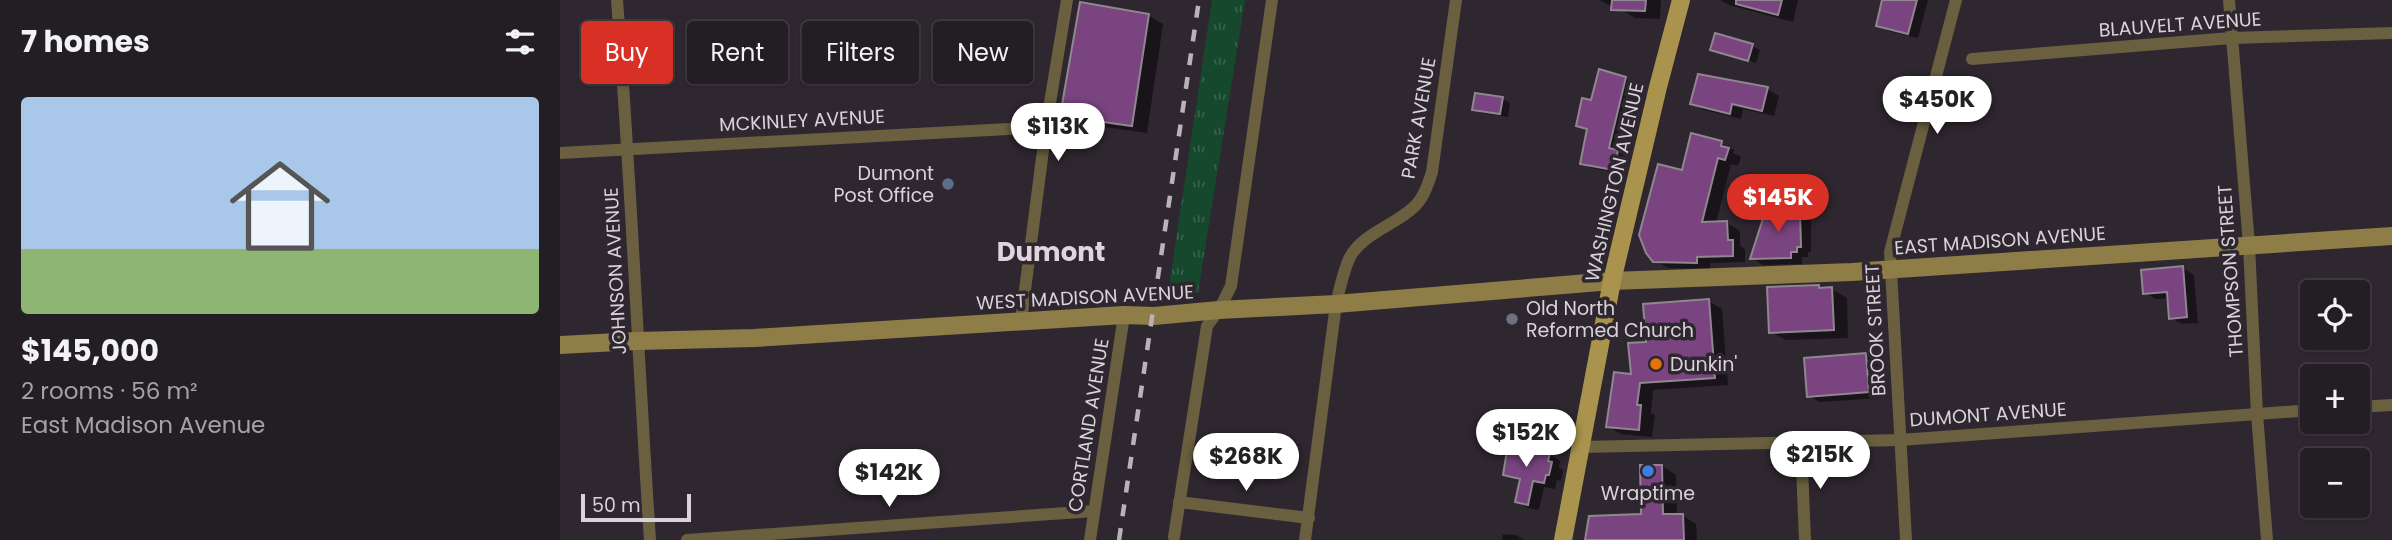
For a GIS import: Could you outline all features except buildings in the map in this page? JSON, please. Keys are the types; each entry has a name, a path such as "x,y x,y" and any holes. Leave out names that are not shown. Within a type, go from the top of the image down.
{"main road":[{"name":"WASHINGTON AVENUE","path":"1563,540 1612,281 1681,0"},
{"name":"EAST MADISON AVENUE","path":"1612,281 1890,269 2392,236"},
{"name":"WEST MADISON AVENUE","path":"560,345 754,338 1124,315 1154,316 1612,281"}],"street":[{"name":"JOHNSON AVENUE","path":"617,0 650,540"},
{"path":"1021,321 1046,127 1067,0"},
{"path":"1174,537 1207,326 1231,286 1272,0"},
{"name":"PARK AVENUE","path":"1306,540 1336,304 1350,256 1362,243 1415,206 1425,191 1432,172 1456,0"},
{"name":"BROOK STREET","path":"1906,540 1890,252 1956,0"},
{"name":"THOMPSON STREET","path":"2229,0 2249,244 2257,414 2267,540"},
{"name":"BLAUVELT AVENUE","path":"1972,60 2231,37 2392,33"},
{"name":"MCKINLEY AVENUE","path":"560,153 1046,127"},
{"name":"CORTLAND AVENUE","path":"1090,540 1124,315"},
{"path":"2370,406 2392,405"},
{"name":"DUMONT AVENUE","path":"1582,447 1900,440 2300,411"},
{"path":"1801,443 1805,540"},
{"path":"1179,502 1309,517"},
{"path":"687,540 1094,511"}],"green space":[{"path":"1212,0 1245,0 1198,293 1168,293"}],"railway":[{"path":"1119,540 1199,0"}],"place":[{"name":"Dumont Post Office","path":"948,184"},
{"name":"Old North Reformed Church","path":"1512,319"},
{"name":"Dunkin'","path":"1656,364"},
{"name":"Wraptime","path":"1648,471"}],"district":[{"name":"Dumont","path":"1051,252"}]}
